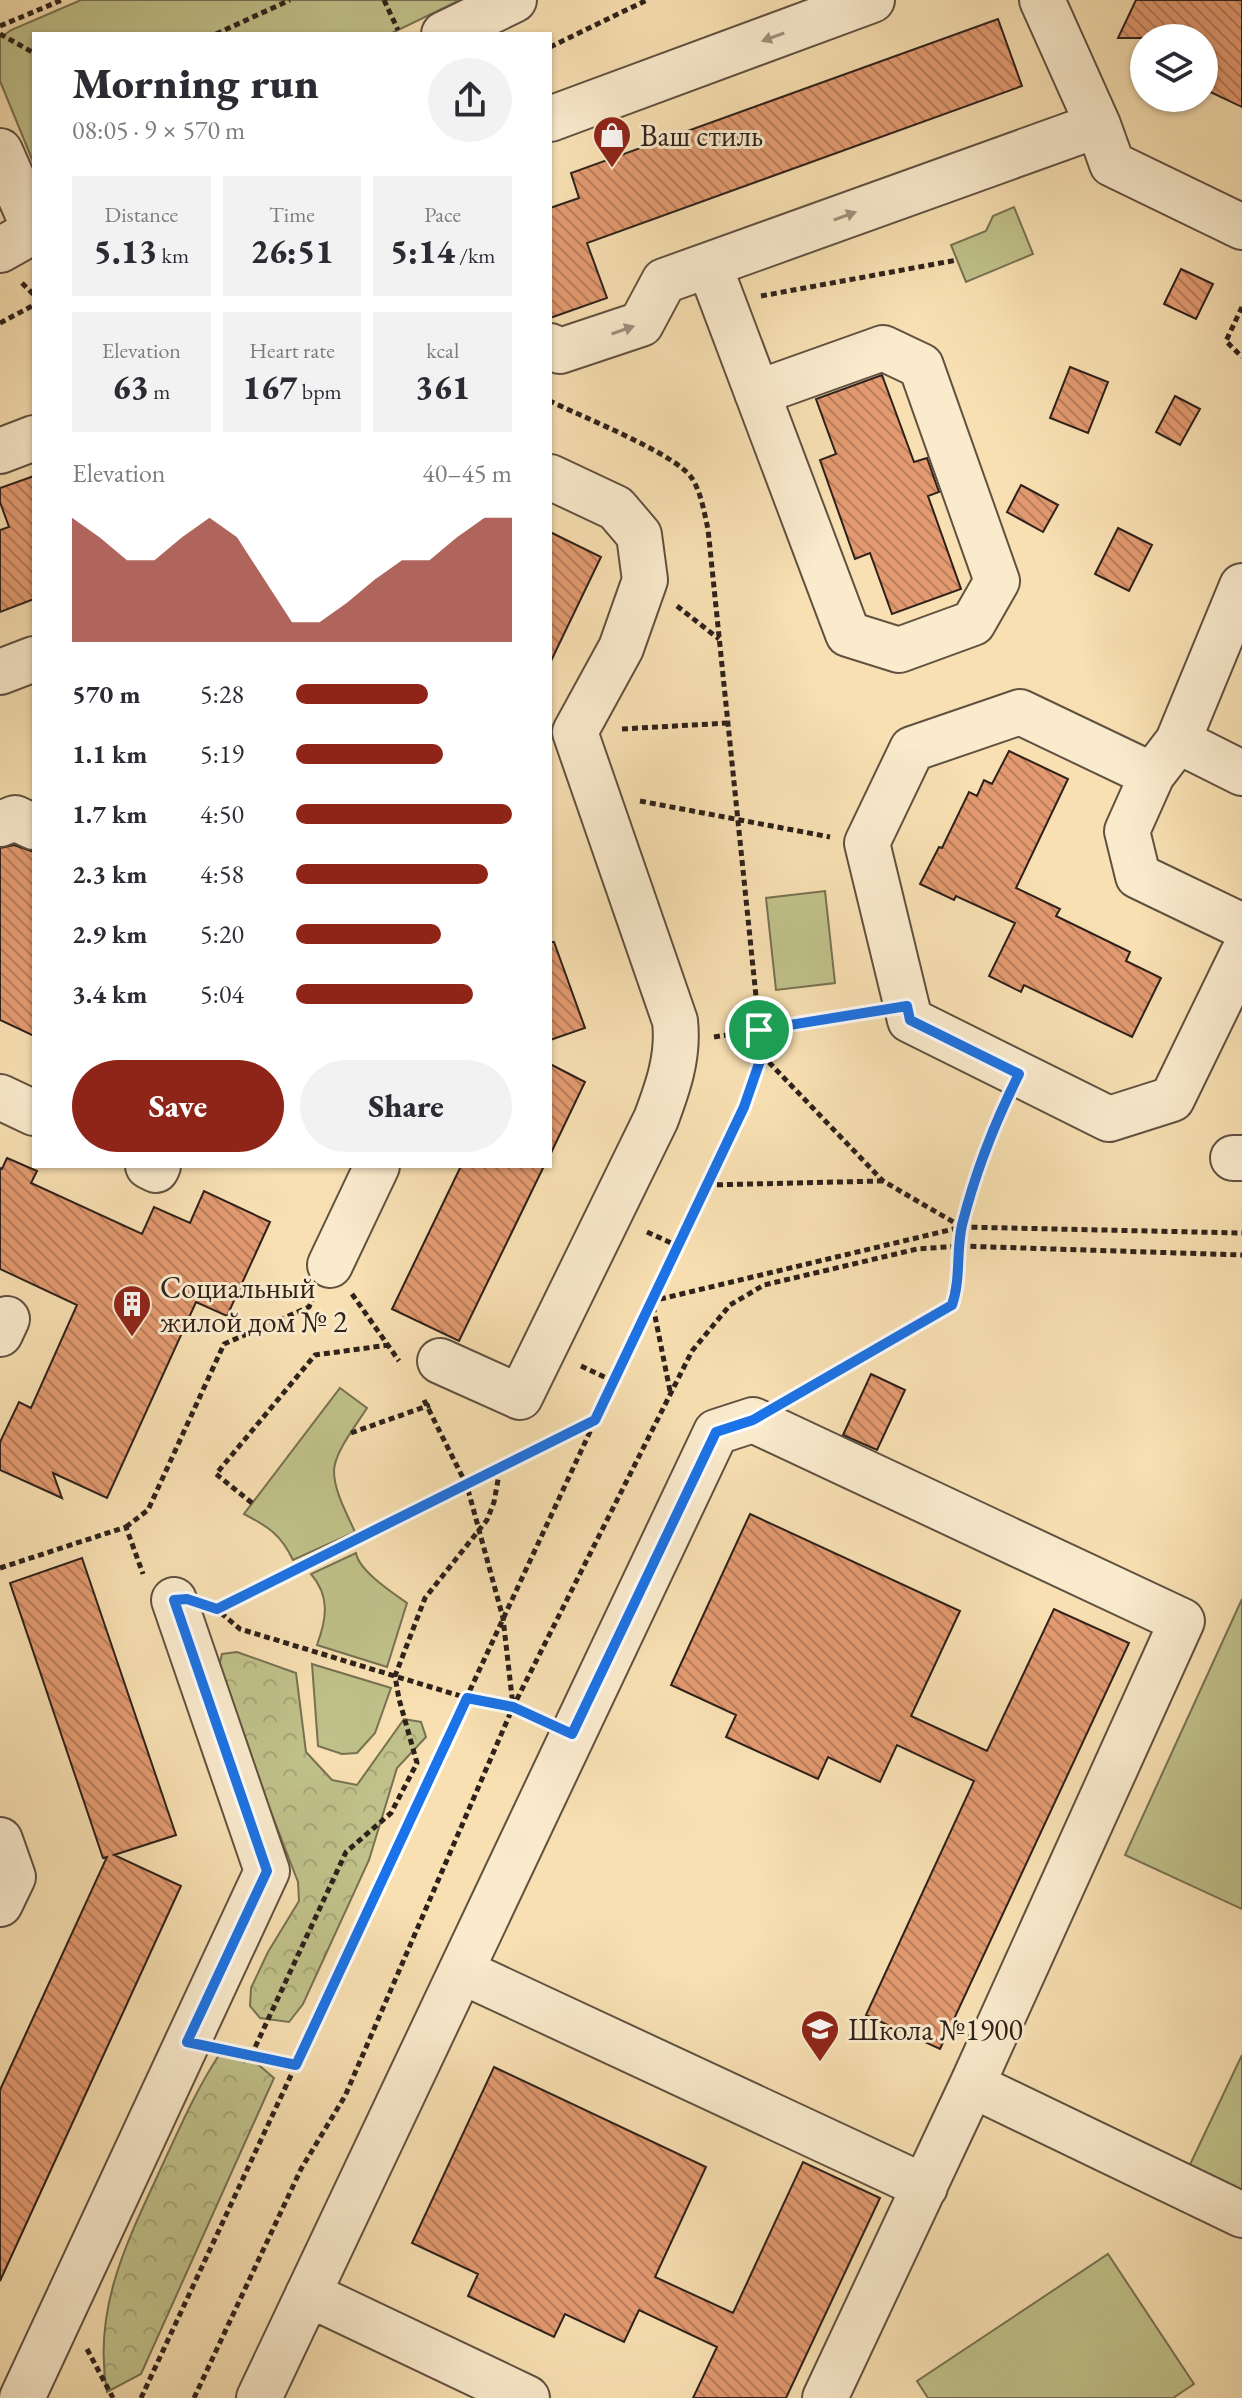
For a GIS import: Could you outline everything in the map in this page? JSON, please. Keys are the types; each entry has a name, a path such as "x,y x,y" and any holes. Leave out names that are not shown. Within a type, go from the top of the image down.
{"street":[{"path":"448,32 514,0"},
{"path":"552,118 872,0"},
{"path":"1042,0 1098,125 1112,164 1242,227"},
{"path":"552,347 560,351 641,324 664,281 1098,125"},
{"path":"0,151 32,225"},
{"path":"0,250 32,231"},
{"path":"709,265 724,306 848,634 899,650 973,623 997,581 921,366 883,348 757,393"},
{"path":"0,451 32,439"},
{"path":"429,1376 492,1384 520,1397 656,1119 668,1089 678,1043 675,1021 575,732 621,648 645,580 639,535 616,508 552,478"},
{"path":"1242,586 1165,758 1127,831 1138,876 1242,926"},
{"path":"0,672 32,660"},
{"path":"1242,773 1165,758 1020,712 912,749 867,843 910,1020 1109,1119 1172,1099 1242,955"},
{"path":"0,824 15,818 32,826"},
{"path":"0,1097 32,1112"},
{"path":"330,1265 376,1168"},
{"path":"259,2398 716,1432 753,1420 1182,1621 972,2085 825,2398"},
{"path":"22,2398 267,1871 174,1600"},
{"path":"0,1840 13,1877 0,1904"},
{"path":"461,1971 925,2187"},
{"path":"972,2085 1242,2215"},
{"path":"308,2294 527,2398"}],"path":[{"path":"0,26 62,0"},
{"path":"220,32 290,0"},
{"path":"384,0 398,30"},
{"path":"552,46 647,0"},
{"path":"0,34 32,52"},
{"path":"724,306 754,297 957,260"},
{"path":"0,323 32,306"},
{"path":"1242,307 1226,341 1242,357"},
{"path":"141,2398 595,1420 744,1107 762,1055 708,529 701,501 690,476 668,457 552,402"},
{"path":"645,580 719,639"},
{"path":"575,732 728,723"},
{"path":"596,794 837,838"},
{"path":"678,1043 907,1006"},
{"path":"762,1055 883,1181 962,1227"},
{"path":"753,1420 952,1305 956,1294 962,1227 995,1122 1019,1074"},
{"path":"707,1185 883,1181"},
{"path":"652,1301 962,1227 1242,1233"},
{"path":"0,1568 126,1527 148,1510 224,1344 309,1307 330,1265 389,1345 315,1355 216,1474 252,1503"},
{"path":"652,1301 671,1393"},
{"path":"429,1376 428,1406 467,1486 503,1618 513,1707"},
{"path":"351,1433 492,1384"},
{"path":"572,1734 513,1707 467,1698 240,1629 217,1609 595,1420"},
{"path":"251,2056 346,1852 391,1813 417,1763 395,1676 425,1598 480,1532 494,1502 500,1469"},
{"path":"126,1527 147,1586 174,1600"},
{"path":"187,2042 296,2065"}],"green space":[{"path":"81,0 460,0 394,32 32,32 32,159 0,81 0,38 11,30"},
{"path":"1014,207 1033,254 966,282 951,245 986,231 993,216"},
{"path":"825,891 835,983 776,990 766,898"},
{"path":"340,1388 367,1408 342,1447 334,1471 339,1494 355,1532 293,1560 273,1532 244,1514"},
{"path":"356,1553 370,1574 407,1603 387,1667 317,1645 325,1608 321,1591 311,1574"},
{"path":"1242,1599 1242,1909 1125,1855"},
{"path":"237,1652 296,1673 306,1752 332,1780 357,1785 404,1719 421,1722 426,1737 397,1768 369,1860 303,2004 289,2022 260,2018 250,2006 251,1988 268,1952 299,1901 298,1882 217,1673 222,1654"},
{"path":"312,1664 391,1688 375,1733 357,1753 342,1754 318,1746"},
{"path":"221,2052 254,2061 274,2078 141,2374 107,2392 104,2332 116,2275 182,2122"},
{"path":"1242,2055 1242,2202 1185,2175"},
{"path":"1108,2254 1194,2384 1173,2398 928,2398 917,2381"}],"building":[{"path":"1136,0 1242,0 1242,107 1218,96 1218,24 1130,24 1130,38 1118,38"},
{"path":"998,19 1022,86 587,243 607,298 552,317 552,207 579,198 571,173"},
{"path":"1181,269 1213,284 1196,319 1164,304"},
{"path":"1070,367 1108,382 1088,433 1050,418"},
{"path":"882,375 914,462 927,458 939,492 928,496 961,589 892,614 870,553 855,559 820,460 836,454 816,399"},
{"path":"1175,396 1200,409 1180,445 1156,432"},
{"path":"32,477 32,600 0,612 0,530 9,527 0,502 0,488"},
{"path":"1021,485 1058,505 1043,532 1007,512"},
{"path":"1118,528 1152,545 1129,591 1095,574"},
{"path":"552,533 601,557 552,659"},
{"path":"1009,751 1068,779 1016,888 1060,909 1056,916 1130,952 1126,961 1161,978 1132,1037 1024,985 1021,992 989,976 1015,923 956,896 954,900 920,884 939,847 942,848 969,792 977,796 984,780 992,784"},
{"path":"14,845 32,851 32,1035 0,1020 0,848"},
{"path":"552,942 554,942 585,1028 552,1039"},
{"path":"552,1065 585,1082 552,1151"},
{"name":"Социальный жилой дом № 2","path":"7,1158 37,1171 31,1183 142,1234 154,1207 190,1223 204,1191 270,1222 227,1316 196,1302 107,1498 53,1473 62,1498 0,1470 0,1442 19,1402 31,1408 77,1305 0,1269 0,1168"},
{"path":"460,1168 543,1168 459,1341 392,1309"},
{"path":"871,1374 905,1390 877,1450 843,1435"},
{"path":"750,1514 960,1611 911,1716 987,1751 1054,1609 1129,1643 940,2049 866,2015 974,1781 897,1745 880,1782 828,1757 818,1779 726,1737 736,1715 671,1685"},
{"path":"82,1558 176,1835 114,1855 181,1886 0,2281 0,2090 107,1857 103,1858 10,1583"},
{"path":"494,2067 706,2167 655,2277 733,2313 803,2162 880,2198 786,2398 693,2398 717,2347 639,2310 624,2342 565,2314 554,2337 468,2296 478,2274 412,2243"}],"place":[{"name":"Ваш стиль","path":"612,169"},
{"name":"Социальный жилой дом № 2","path":"132,1338"},
{"name":"Школа №1900","path":"820,2063"}],"route":[{"path":"907,1006 910,1020 1019,1074 995,1122 962,1227 956,1294 952,1305 753,1420 716,1432 572,1734 513,1707 467,1698 296,2065 187,2042 267,1871 174,1600 187,1599 217,1609 595,1420 744,1107 762,1055 759,1030 907,1006"}]}
